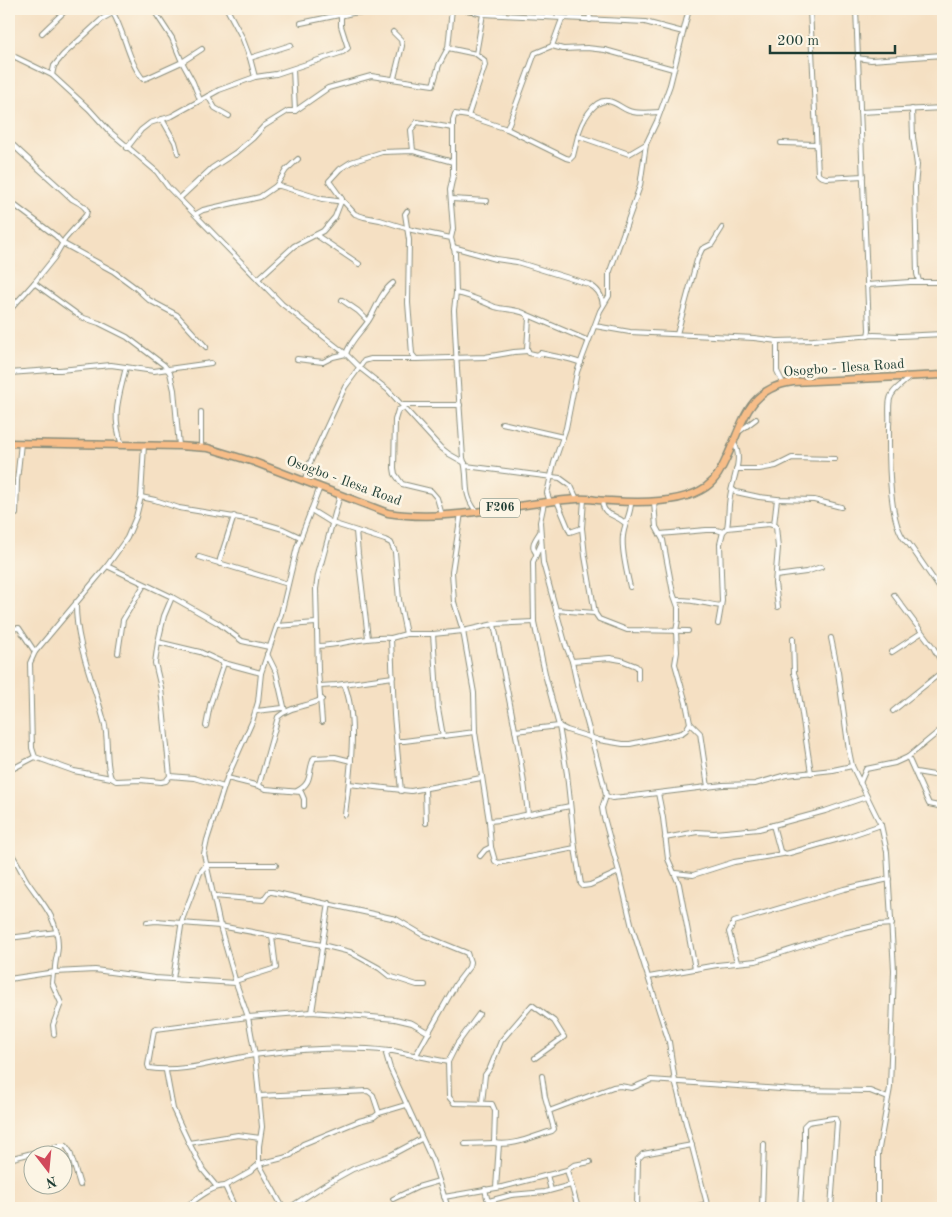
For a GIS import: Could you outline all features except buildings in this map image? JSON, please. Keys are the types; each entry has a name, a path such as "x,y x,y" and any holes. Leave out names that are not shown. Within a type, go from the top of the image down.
{"main road":[{"name":"Osogbo - Ilesa Road","path":"9,443 179,446 228,453 306,481 388,514 442,515 581,499 654,502 688,495 708,486 718,474 749,408 758,397 771,388 783,383 943,375"}],"street":[{"path":"42,33 67,9"},
{"path":"52,75 54,66 63,55 97,23 120,9"},
{"path":"153,9 172,38 200,100"},
{"path":"227,9 242,37 255,77"},
{"path":"127,148 146,126 183,110 219,90 255,77 293,69 348,49 340,26 338,9"},
{"path":"302,23 352,12 385,9"},
{"path":"180,198 212,168 253,138 264,126 288,111 295,111 328,88 371,76 433,85 439,65 448,48 452,9"},
{"path":"458,9 471,10 483,14 645,22 683,32"},
{"path":"589,9 590,20"},
{"path":"582,528 570,532 550,502 547,493 563,437 574,383 600,311 610,293 609,274 640,186 646,144 660,112 674,69 689,9"},
{"path":"810,9 818,170 820,176 826,178 863,176"},
{"path":"856,9 870,330 868,336"},
{"path":"113,12 123,30 133,61 143,79 182,62 202,49"},
{"path":"476,54 483,14"},
{"path":"552,46 562,19"},
{"path":"393,32 401,40 402,46 394,78"},
{"path":"250,58 291,45"},
{"path":"507,129 534,53 552,46 562,49 587,48 605,50 674,69"},
{"path":"448,48 476,54 485,62 468,116"},
{"path":"9,54 52,75 127,148 157,172 168,187 282,304 388,390 440,446 465,464 551,476 567,482 581,499 586,564 595,613 599,618 627,630 688,631"},
{"path":"857,58 871,60 943,55"},
{"path":"293,69 295,111"},
{"path":"208,96 214,108 229,116"},
{"path":"476,511 468,500 467,494 456,358 454,310 456,294 450,199 455,114 468,116 507,129 566,158 570,158 573,156 584,119 598,102 610,101 635,113 660,112"},
{"path":"860,112 943,108"},
{"path":"912,109 913,138 917,166 915,187 917,274 919,282"},
{"path":"162,119 175,142 178,153"},
{"path":"413,151 411,130 417,122 453,128"},
{"path":"578,136 629,154 646,144"},
{"path":"781,143 816,144"},
{"path":"9,145 14,146 46,176 85,207 86,215 62,243 54,258 34,283 9,311"},
{"path":"258,279 294,246 323,231 332,221 342,198 329,182 340,169 350,162 382,152 413,151 453,162"},
{"path":"196,214 203,210 260,197 276,186 286,170 298,159"},
{"path":"276,186 344,202 359,216 451,238"},
{"path":"450,199 487,201"},
{"path":"9,200 56,236 62,243 107,267 133,285 149,300 177,314 206,347"},
{"path":"407,211 408,303 411,350 416,359"},
{"path":"677,334 702,248 712,244 722,228"},
{"path":"316,234 360,264"},
{"path":"453,247 496,259 517,262 588,284 596,288 602,297 603,306"},
{"path":"867,285 943,282"},
{"path":"34,283 81,318 99,323 127,337 163,367 168,369 211,363"},
{"path":"346,354 350,345 392,283"},
{"path":"456,294 487,303 496,308 525,312 528,315 590,341"},
{"path":"342,300 368,321"},
{"path":"528,315 528,351"},
{"path":"595,326 630,332 754,338 777,341 874,335 943,334"},
{"path":"870,330 874,335"},
{"path":"777,341 777,371 783,383"},
{"path":"306,481 309,465 345,387 364,361 371,358 485,357 528,351 535,355 540,353 569,358 581,363"},
{"path":"297,359 323,362 346,354"},
{"path":"9,373 97,366 120,366 147,371 163,367"},
{"path":"122,445 116,429 116,411 126,367"},
{"path":"168,369 175,397 179,446"},
{"path":"901,377 902,384"},
{"path":"910,377 892,394 890,400 888,442 892,503 904,540 909,544 943,593"},
{"path":"442,515 436,498 431,491 402,484 395,474 395,420 398,410 404,407 460,405"},
{"path":"201,412 201,448"},
{"path":"739,431 756,419"},
{"path":"502,423 563,437"},
{"path":"9,514 16,514 21,443"},
{"path":"727,528 738,452 734,443"},
{"path":"35,757 32,748 30,663 35,652 107,566 127,538 136,517 141,497 144,445"},
{"path":"736,469 759,469 776,466 792,458 835,459"},
{"path":"320,487 300,537 277,626 266,654 261,673 256,711 227,778 204,854 220,926 248,1017 255,1055 262,1127 259,1164 282,1206 287,1208 353,1169 391,1155 421,1139"},
{"path":"732,489 741,493 777,499 814,500 841,507"},
{"path":"322,722 315,604 318,575 340,495"},
{"path":"141,497 179,508 234,516 283,529 300,537"},
{"path":"777,499 774,525 777,531 776,576 778,607"},
{"path":"602,500 605,512 620,518 625,523"},
{"path":"630,587 622,540 631,501"},
{"path":"550,502 540,522 544,563 603,778 606,796 602,808 632,927 669,1042 675,1081 707,1206 690,1208"},
{"path":"654,502 656,527 660,534 679,614 676,631 677,652 675,664 690,723 700,733 708,787"},
{"path":"311,510 332,523 391,543 394,548 399,600 406,634"},
{"path":"461,513 452,572 454,602 463,631 474,693 475,732 490,847 495,861 498,863 575,848"},
{"path":"220,564 234,516"},
{"path":"718,624 722,593 720,544 722,532 727,528 774,525"},
{"path":"660,534 706,530 722,532"},
{"path":"356,531 368,638"},
{"path":"536,554 533,549 533,543 540,532"},
{"path":"542,543 533,562 534,622 559,726 581,884 583,886 590,885 619,872"},
{"path":"199,557 288,584"},
{"path":"107,566 172,597 218,623 242,641 269,647"},
{"path":"776,576 806,572 821,567"},
{"path":"118,653 123,620 144,585"},
{"path":"894,595 933,647 943,665"},
{"path":"9,772 12,768 35,757 74,771 111,778 116,781 166,781 170,776 162,688 155,663 164,616 172,597"},
{"path":"676,600 696,601 721,606"},
{"path":"76,602 82,646 105,722 111,778"},
{"path":"556,610 595,613"},
{"path":"318,646 368,638 391,638 406,634 433,634 463,631 494,624 534,622"},
{"path":"277,626 316,623"},
{"path":"494,624 515,731 528,814"},
{"path":"9,629 20,628 35,652"},
{"path":"892,652 921,633"},
{"path":"433,634 438,708 443,736"},
{"path":"391,638 402,791"},
{"path":"793,638 794,674 797,681 811,772"},
{"path":"831,638 837,666 848,751 852,766 880,825 887,852 894,970 890,1049 891,1074 878,1154 878,1208"},
{"path":"158,642 200,652 224,663 261,673"},
{"path":"260,786 262,768 276,723 284,710 282,692 276,672 266,654"},
{"path":"572,662 610,658 622,660 638,667 638,679"},
{"path":"206,726 210,705 224,663"},
{"path":"893,711 943,671"},
{"path":"320,686 393,677"},
{"path":"344,684 348,697 351,761 345,815"},
{"path":"256,711 284,710 315,703 322,699"},
{"path":"515,731 559,726 612,743 630,744 682,732 686,730 690,723"},
{"path":"860,784 866,769 895,763 908,757 943,728"},
{"path":"397,741 404,742 475,732"},
{"path":"227,778 266,789 297,790 305,787 308,782 314,758 335,757 351,761"},
{"path":"908,757 929,804 943,807"},
{"path":"606,796 612,798 708,787 755,784 776,777 852,766"},
{"path":"916,772 934,776 943,775"},
{"path":"170,776 194,778 224,787"},
{"path":"349,784 402,791 425,789 481,778"},
{"path":"425,789 426,824"},
{"path":"297,790 303,795 304,806"},
{"path":"660,793 668,859 675,873 684,905 695,968"},
{"path":"665,838 697,832 714,833 759,829 825,811 866,797"},
{"path":"488,821 570,806"},
{"path":"773,825 776,842 783,854"},
{"path":"675,873 693,875 734,862 789,854 880,825"},
{"path":"480,856 490,847"},
{"path":"9,851 52,916 57,932 58,946 52,983 61,1003 53,1025 54,1034"},
{"path":"206,865 276,865"},
{"path":"173,979 182,923 200,873 206,865"},
{"path":"737,962 729,932 734,922 844,889 889,879"},
{"path":"214,896 263,900 269,892 272,892 329,903 396,919 423,935 466,953 470,962 469,967 456,984 416,1055"},
{"path":"312,1012 329,903"},
{"path":"147,922 220,926 322,944 350,952 379,968 389,976 417,985 425,985"},
{"path":"649,977 695,968 756,960 843,933 878,925 892,924"},
{"path":"9,938 57,932"},
{"path":"9,979 94,970 173,979 236,982 276,968 272,936"},
{"path":"482,1102 485,1075 490,1068 501,1041 532,1005 554,1021 564,1038 534,1058"},
{"path":"429,1033 412,1023 395,1019 312,1012 248,1017 156,1028 154,1030 148,1067 166,1071 255,1055 341,1048 366,1048 389,1051 448,1062"},
{"path":"479,1014 457,1044 448,1062 449,1097 454,1103 482,1102 492,1104 495,1108 494,1143"},
{"path":"389,1051 386,1057 421,1139 433,1162 448,1208"},
{"path":"166,1071 172,1108 203,1170 217,1187"},
{"path":"465,1144 515,1143 552,1131 555,1126 542,1076"},
{"path":"550,1111 613,1087 632,1088 651,1080 794,1090 870,1092 888,1098"},
{"path":"259,1096 368,1091 373,1095 379,1113"},
{"path":"184,1208 217,1187 225,1186 250,1172 259,1164 291,1155 303,1144 406,1104"},
{"path":"800,1208 804,1126 808,1122 833,1118 837,1122 831,1208"},
{"path":"189,1143 238,1135 260,1138"},
{"path":"496,1188 500,1144"},
{"path":"762,1208 764,1144"},
{"path":"637,1208 639,1156 692,1145"},
{"path":"9,1159 59,1146 66,1146 70,1152 80,1185"},
{"path":"444,1197 496,1188 568,1170 574,1165 590,1162"},
{"path":"568,1170 578,1208"},
{"path":"546,1175 551,1190"},
{"path":"393,1199 418,1188 439,1182"},
{"path":"485,1189 489,1201 511,1195 551,1190 571,1185"},
{"path":"225,1186 234,1208"}]}
